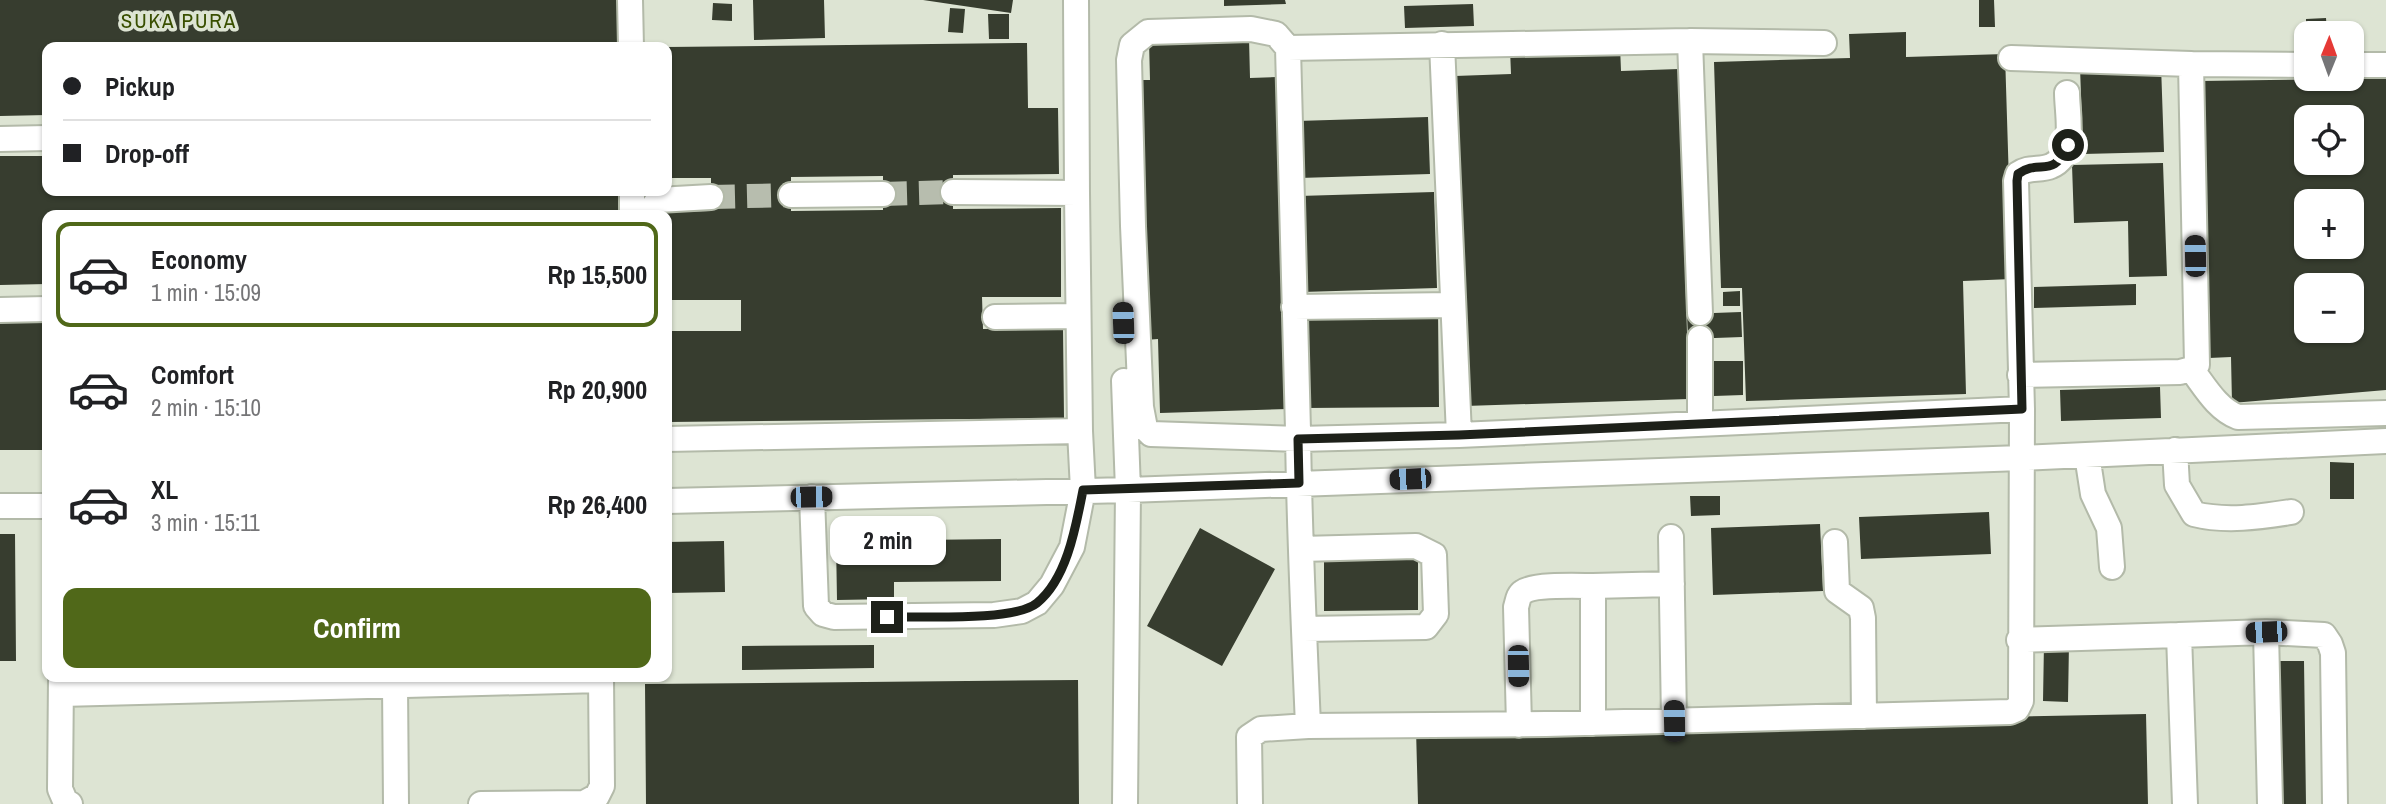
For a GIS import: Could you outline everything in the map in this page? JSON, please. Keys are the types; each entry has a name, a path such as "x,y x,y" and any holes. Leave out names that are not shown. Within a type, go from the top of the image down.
{"lane":[{"path":"630,0 631,42"},
{"path":"811,497 815,598 816,606 823,614 834,617 994,615 1022,611 1037,603 1052,585 1072,547 1083,490 1078,316 1076,0"},
{"path":"1308,726 1299,483 1298,439 1294,307 1288,48 1276,34 1251,29 1148,32 1132,45 1129,60 1141,407 1145,428 1151,434 1298,439 1459,435 2022,409"},
{"path":"1288,48 1690,41 1824,43"},
{"path":"1690,41 1700,313"},
{"path":"1442,44 1459,435"},
{"path":"2011,58 2294,65"},
{"path":"2020,375 2180,372 2192,370 2197,365 2191,64"},
{"path":"2364,65 2386,65"},
{"path":"1250,804 1249,737 1261,729 1864,716 2010,712 2017,709 2021,701 2019,640 2022,409 2017,181 2018,174 2023,170 2052,166 2063,157 2068,145 2067,93"},
{"path":"1116,100 1128,490 1125,804"},
{"path":"0,139 42,138"},
{"path":"953,192 1077,194"},
{"path":"791,195 883,194"},
{"path":"651,210 658,200 711,197"},
{"path":"1294,307 1453,305"},
{"path":"0,310 42,309"},
{"path":"995,317 1078,316"},
{"path":"1700,338 1700,422"},
{"path":"2192,370 2219,405 2229,414 2238,417 2386,413"},
{"path":"672,439 1080,431"},
{"path":"672,501 1128,490 2021,458 2386,441"},
{"path":"2175,450 2177,485 2194,514 2209,518 2249,518 2291,512"},
{"path":"2087,455 2093,494 2109,528 2112,567"},
{"path":"0,506 42,506"},
{"path":"1671,537 1674,721"},
{"path":"1835,542 1837,591 1861,608 1863,618 1864,716"},
{"path":"1301,549 1416,546 1434,555 1436,614 1426,627 1304,629"},
{"path":"1519,725 1516,607 1520,594 1526,590 1672,584"},
{"path":"1592,586 1593,723"},
{"path":"2019,640 2266,632 2324,635 2333,653 2336,804"},
{"path":"2266,632 2270,804"},
{"path":"2179,635 2185,804"},
{"path":"70,804 66,803 60,789 61,685 395,685 498,682"},
{"path":"481,804 584,803 597,796 602,786 601,682"},
{"path":"395,685 397,804"}],"building":[{"path":"0,0 625,0 626,42 42,42 42,115 0,116"},
{"path":"753,0 824,0 825,38 754,40"},
{"path":"923,0 1013,0 1011,13"},
{"path":"1224,0 1285,0 1286,4 1224,6"},
{"path":"1979,0 1994,0 1995,27 1979,27"},
{"path":"713,3 732,4 732,21 712,20"},
{"path":"1473,4 1474,26 1405,28 1404,6"},
{"path":"950,8 965,9 963,33 948,32"},
{"path":"988,14 1009,14 1009,39 989,39"},
{"path":"2326,18 2326,21 2306,21"},
{"path":"1906,32 1906,57 2005,54 2012,279 1963,281 1966,394 1746,401 1742,288 1721,288 1714,62 1850,58 1849,34"},
{"path":"1249,38 1250,78 1277,77 1287,409 1160,413 1158,339 1145,340 1136,80 1150,80 1149,41"},
{"path":"1027,43 1028,108 1058,108 1059,174 953,175 953,209 1061,208 1061,297 982,297 983,329 1063,328 1064,418 672,422 672,331 741,331 741,300 672,300 672,212 711,211 711,178 672,178 672,47","holes":["883,176 883,210 791,211 791,177"]},
{"path":"1620,46 1621,71 1679,69 1689,399 1465,406 1455,76 1511,74 1510,49"},
{"path":"2161,65 2164,152 2083,154 2080,67"},
{"path":"2386,75 2386,390 2232,403 2231,357 2209,358 2201,81 2294,80 2294,91 2364,91 2364,76"},
{"path":"1428,117 1430,174 1299,178 1297,121"},
{"path":"0,156 42,156 42,196 627,196 627,210 42,210 42,284 0,285"},
{"path":"2163,163 2167,276 2129,277 2128,221 2074,223 2072,165"},
{"path":"1434,192 1437,288 1302,292 1299,196"},
{"path":"2136,284 2136,305 2034,308 2034,287"},
{"path":"1740,291 1740,306 1723,306 1723,292"},
{"path":"1438,310 1439,407 1305,408 1304,311"},
{"path":"1741,312 1742,337 1688,339 1687,314"},
{"path":"42,318 42,450 0,450 0,319"},
{"path":"1714,361 1743,361 1743,395 1714,396"},
{"path":"2160,387 2161,418 2061,421 2060,390"},
{"path":"2330,462 2354,463 2354,499 2330,499"},
{"path":"1690,496 1720,496 1720,515 1691,516"},
{"path":"1989,512 1991,554 1861,559 1859,517"},
{"path":"1820,524 1823,591 1713,595 1711,528"},
{"path":"1200,528 1275,569 1222,666 1147,626"},
{"path":"0,534 15,534 16,661 0,661"},
{"path":"1001,539 1001,581 894,582 894,599 837,600 836,541"},
{"path":"724,541 725,592 672,593 672,542"},
{"path":"1418,558 1418,610 1324,611 1324,559"},
{"path":"2044,643 2069,643 2068,702 2043,701"},
{"path":"874,645 874,668 742,670 742,646"},
{"path":"2278,661 2304,661 2306,804 2280,804"},
{"path":"1078,680 1079,804 646,804 645,684"},
{"path":"2146,714 2148,804 1418,804 1416,729"}],"tunnel":[{"path":"883,194 953,192"},
{"path":"711,197 791,195"}],"district":[{"name":"SUKA PURA","path":"179,21"}],"route":[{"path":"887,617 994,615 1022,611 1037,603 1052,585 1072,547 1083,490 1299,483 1298,439 1459,435 2022,409 2018,174 2030,168 2052,166 2063,157 2068,145"}]}
